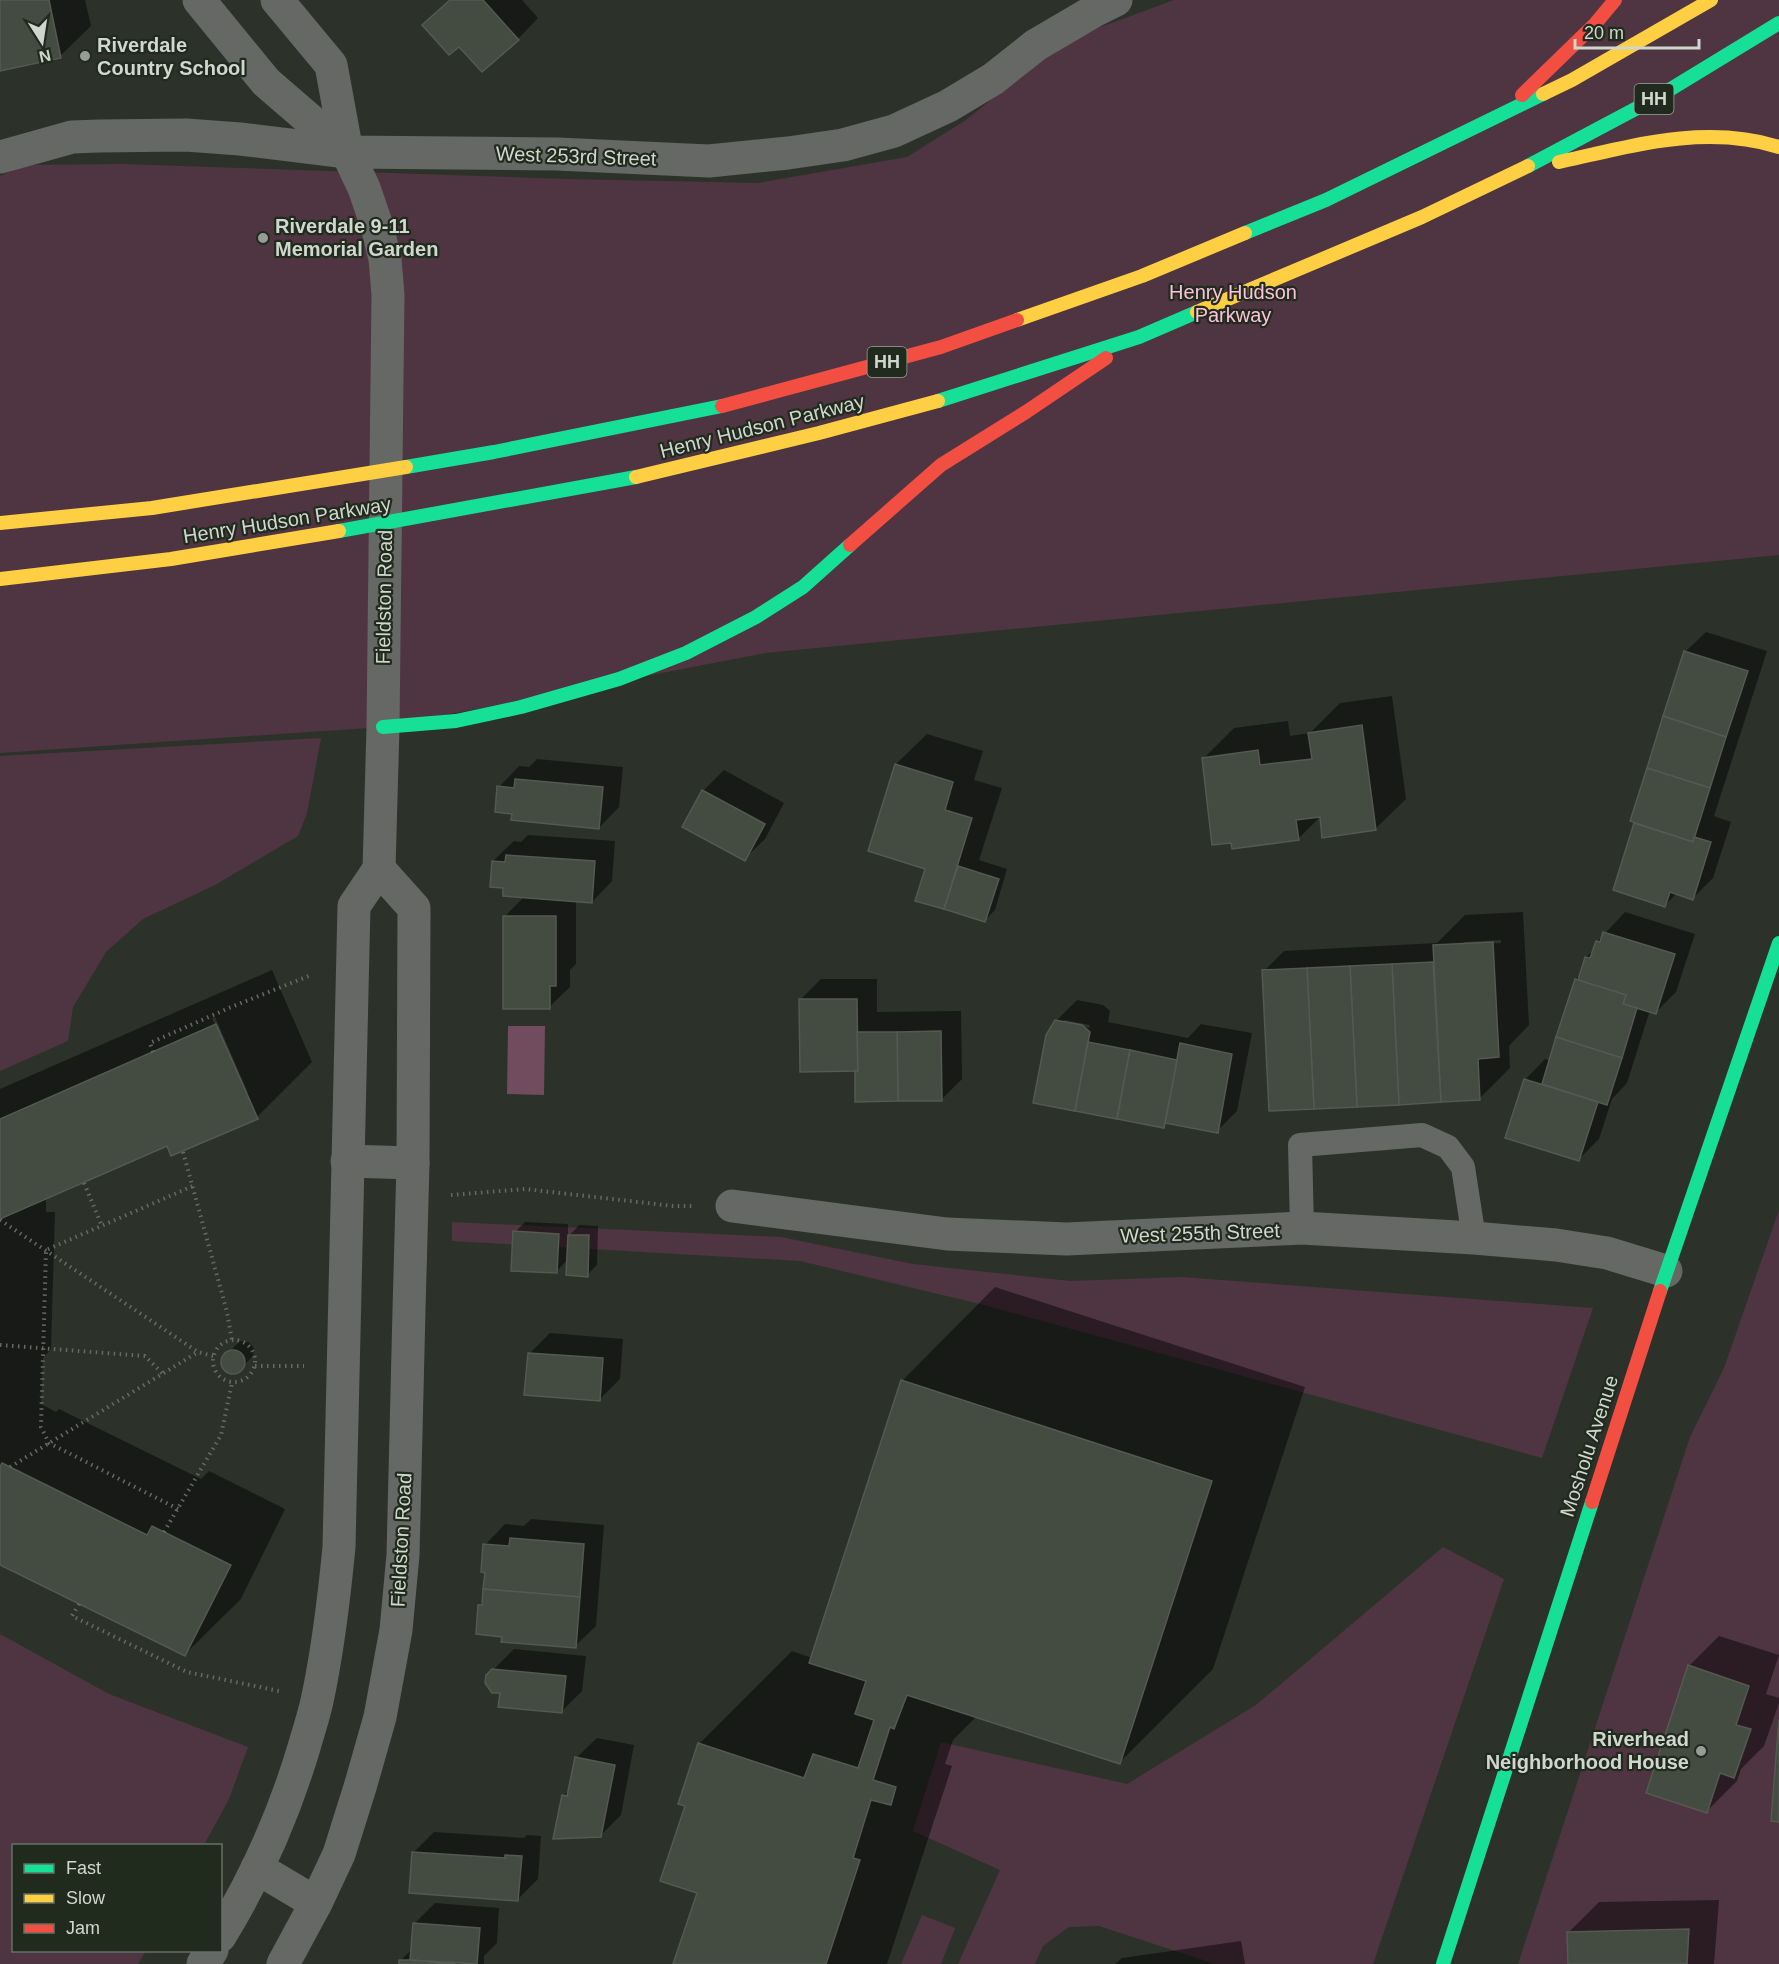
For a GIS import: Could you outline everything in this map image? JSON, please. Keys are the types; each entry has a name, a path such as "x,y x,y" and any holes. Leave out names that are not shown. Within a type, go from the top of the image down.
{"main road":[{"path":"1499,117 1595,24 1615,0"},
{"name":"Henry Hudson Parkway","path":"0,523 152,508 304,485 494,452 737,404 941,347 1142,276 1326,200 1572,80 1711,0"},
{"name":"Henry Hudson Parkway","path":"0,579 171,559 408,520 625,480 819,433 948,398 1139,336 1422,217 1525,168 1656,98 1779,23"},
{"path":"1525,168 1648,144 1718,135 1764,140 1779,147"},
{"path":"383,727 456,721 608,682 686,653 756,617 803,587 941,465 1026,412 1139,336"},
{"name":"Mosholu Avenue","path":"1443,1964 1666,1270 1779,943"}],"street":[{"name":"Fieldston Road","path":"199,0 266,82 346,152"},
{"name":"Fieldston Road","path":"278,0 331,65 346,152 370,207 385,260 388,295 387,407 379,869 414,908 412,1163 403,1555 396,1630 380,1717 339,1854 316,1904 283,1964"},
{"name":"West 253rd Street","path":"0,157 72,137 99,135 186,135 346,152 557,154 709,161 788,153 843,145 894,131 948,106 993,79 1036,45 1116,0"},
{"path":"222,1933 269,1844 296,1777 317,1703 332,1622 339,1547 354,906 379,869"},
{"path":"347,1161 412,1163"},
{"name":"West 255th Street","path":"732,1206 947,1233 1067,1239 1302,1228 1474,1238 1556,1245 1607,1253 1666,1270"},
{"path":"257,1868 316,1904"}],"lane":[{"path":"1302,1228 1300,1145 1422,1135 1448,1147 1463,1167 1474,1238"}],"path":[{"path":"153,1052 150,1043 311,975"},
{"path":"183,1152 227,1312 232,1340"},
{"path":"84,1182 102,1226"},
{"path":"46,1250 193,1186"},
{"path":"447,1195 525,1189 673,1206 732,1206"},
{"path":"0,1220 198,1352 213,1356"},
{"path":"46,1250 40,1427 49,1443 178,1509"},
{"path":"232,1340 245,1343 254,1353 255,1366 249,1377 232,1383 218,1376 213,1356 220,1346 232,1340"},
{"path":"0,1345 145,1356 162,1373"},
{"path":"10,1467 198,1352"},
{"path":"255,1366 304,1366"},
{"path":"164,1532 221,1435 232,1383"},
{"path":"79,1604 72,1616 187,1672 280,1692"}],"green space":[{"name":"Henry Hudson Parkway","path":"1174,0 1779,0 1779,555 765,653 383,727 0,753 0,176 25,165 122,164 758,183 907,157 966,120 1036,63 1098,28"},
{"path":"321,738 307,813 298,836 215,885 143,919 106,952 73,1007 68,1041 0,1071 0,756"},
{"path":"1779,1210 1779,1964 1518,1964 1690,1437 1724,1368"},
{"path":"452,1222 781,1237 913,1264 1070,1281 1181,1277 1593,1308 1542,1458 980,1304 800,1261 452,1241"},
{"path":"1443,1547 1504,1579 1373,1964 1215,1964 1099,1926 1069,1927 1043,1946 1035,1964 958,1964 1000,1870 913,1831 941,1742 1127,1784 1256,1705"},
{"path":"0,1634 109,1694 248,1747 229,1799 205,1844 12,1844 12,1952 145,1952 138,1964 0,1964"},
{"path":"922,1915 955,1928 941,1964 901,1964"}],"shaded area":[{"path":"508,1026 545,1026 544,1095 507,1094"}],"building":[{"path":"0,0 49,0 61,58 0,71"},
{"path":"450,0 483,0 519,40 482,72 459,47 449,55 422,25"},
{"path":"1684,651 1748,671 1726,737 1663,716"},
{"path":"1663,716 1726,737 1710,788 1647,768"},
{"path":"1362,725 1376,830 1322,838 1320,817 1296,820 1299,840 1232,849 1231,843 1212,845 1202,758 1258,750 1260,765 1312,759 1308,733"},
{"path":"895,764 953,782 945,810 972,818 944,909 915,901 925,869 868,851"},
{"path":"1647,768 1710,788 1693,842 1630,821"},
{"path":"515,779 603,787 599,829 511,820 512,814 495,812 497,786 514,788"},
{"path":"702,790 765,824 745,861 682,827"},
{"path":"1634,823 1693,842 1694,837 1711,842 1693,900 1670,892 1665,907 1613,890"},
{"path":"506,855 595,861 592,903 503,896 503,888 490,887 492,861 505,862"},
{"path":"958,866 999,879 985,922 944,909"},
{"path":"503,916 556,916 556,986 550,986 550,1009 503,1009"},
{"path":"1603,932 1675,954 1656,1014 1623,1004 1626,995 1578,980 1585,957 1590,958 1596,941 1600,942"},
{"path":"1493,942 1499,1057 1478,1059 1480,1100 1441,1102 1433,945"},
{"path":"1433,962 1441,1102 1399,1105 1392,964"},
{"path":"1392,964 1399,1105 1357,1107 1350,966"},
{"path":"1350,966 1357,1107 1314,1109 1307,968"},
{"path":"1307,968 1314,1109 1269,1111 1262,970"},
{"path":"1575,979 1626,995 1623,1004 1637,1008 1622,1058 1556,1037"},
{"path":"799,999 857,999 858,1071 800,1072"},
{"path":"1055,1020 1082,1025 1090,1032 1075,1111 1033,1103 1046,1035"},
{"path":"216,1024 258,1119 171,1156 167,1146 0,1219 0,1119"},
{"path":"941,1031 942,1101 898,1101 897,1032"},
{"path":"857,1032 897,1032 898,1101 855,1102 855,1071 858,1071"},
{"path":"1556,1037 1622,1058 1607,1105 1542,1084"},
{"path":"1088,1042 1130,1050 1117,1119 1075,1111"},
{"path":"1180,1043 1232,1054 1218,1133 1165,1123"},
{"path":"1130,1050 1177,1060 1164,1128 1117,1119"},
{"path":"1524,1079 1598,1102 1579,1161 1505,1138"},
{"path":"513,1231 559,1234 557,1273 511,1271"},
{"path":"568,1235 589,1235 588,1277 566,1275"},
{"path":"233,1350 241,1354 245,1362 241,1370 233,1374 225,1370 221,1362 225,1354"},
{"path":"528,1353 603,1358 600,1401 524,1395"},
{"path":"901,1380 1212,1481 1120,1764 907,1695 894,1729 890,1727 873,1780 896,1787 891,1805 871,1800 853,1858 860,1860 826,1964 673,1964 697,1893 660,1881 685,1806 678,1804 698,1743 804,1778 813,1754 858,1768 874,1720 855,1714 866,1681 809,1663"},
{"path":"2,1463 147,1535 152,1526 231,1565 185,1656 0,1565 0,1467"},
{"path":"510,1538 584,1544 580,1597 483,1589 485,1573 481,1572 483,1544 509,1546"},
{"path":"483,1589 580,1597 576,1648 501,1642 502,1637 476,1634 478,1605 482,1605"},
{"name":"Riverhead Neighborhood House","path":"1688,1665 1749,1686 1736,1725 1751,1729 1734,1778 1720,1773 1707,1813 1646,1793"},
{"path":"492,1669 566,1676 562,1713 498,1707 500,1693 492,1693 485,1683 486,1675"},
{"path":"1779,1719 1779,1822 1771,1821"},
{"path":"575,1757 615,1765 601,1837 553,1839 562,1795 567,1796"},
{"path":"412,1852 505,1858 505,1855 522,1856 518,1901 409,1893"},
{"path":"413,1923 480,1928 477,1964 410,1960"},
{"path":"1689,1929 1687,1964 1568,1964 1567,1932"},
{"path":"399,1960 410,1960 456,1964 399,1964"}],"traffic: fast":[{"path":"1528,166 1656,98 1779,23"},
{"path":"1245,233 1326,200 1543,94"},
{"path":"938,401 1139,337 1197,312"},
{"path":"406,467 494,452 722,406"},
{"path":"339,531 636,477"},
{"path":"383,727 456,721 521,707 619,679 686,653 756,617 803,587 850,545"},
{"path":"1660,1291 1779,943"},
{"path":"1443,1964 1592,1502"}],"traffic: slow":[{"path":"1543,94 1572,80 1711,0"},
{"path":"1559,162 1641,144 1696,137 1752,140 1779,147"},
{"path":"1197,312 1422,217 1528,166"},
{"path":"1017,320 1142,276 1245,233"},
{"path":"636,477 819,433 938,401"},
{"path":"0,523 152,508 406,467"},
{"path":"0,579 171,559 339,531"}],"traffic: jam":[{"path":"1522,95 1595,24 1615,0"},
{"path":"722,406 941,347 1017,320"},
{"path":"850,545 941,465 1106,358"},
{"path":"1592,1502 1660,1291"}],"place":[{"name":"Riverdale Country School","path":"85,56"},
{"name":"Riverdale 9-11 Memorial Garden","path":"263,238"},
{"name":"Riverhead Neighborhood House","path":"1701,1751"}]}
